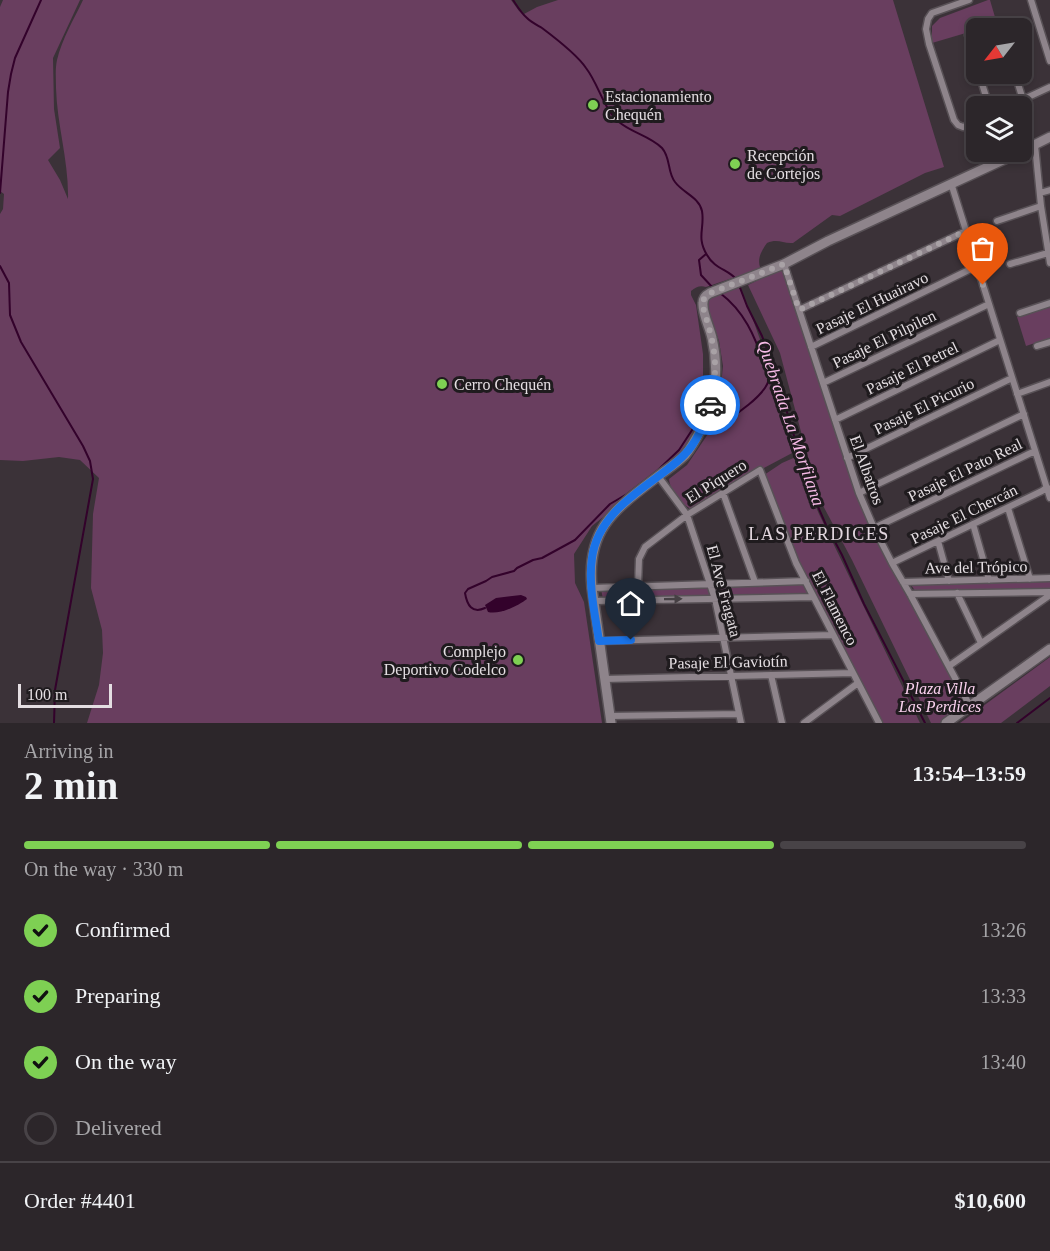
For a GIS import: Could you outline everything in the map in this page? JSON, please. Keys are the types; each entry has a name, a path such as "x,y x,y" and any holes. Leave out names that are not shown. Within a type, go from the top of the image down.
{"street":[{"path":"966,126 963,127 956,123 953,117 926,29 932,13 969,0"},
{"path":"1031,0 1048,47 1050,61"},
{"path":"1031,96 1050,87"},
{"path":"1032,146 1050,137"},
{"path":"1035,145 1050,263"},
{"path":"739,720 610,720 592,588 592,556 596,540 604,525 621,506 687,453 710,407 716,371 713,340 703,302 708,294 784,264 997,162"},
{"path":"951,183 1050,498"},
{"path":"1040,193 1050,190"},
{"path":"997,221 1041,206"},
{"path":"799,310 966,231"},
{"path":"1010,264 1048,253"},
{"name":"El Albatros","path":"784,264 859,493 892,563 970,705"},
{"name":"Pasaje El Huairavo","path":"811,347 977,266"},
{"path":"1020,313 1050,303"},
{"name":"Pasaje El Pilpilen","path":"823,383 989,304"},
{"name":"Pasaje El Petrel","path":"835,420 1000,340"},
{"path":"1037,346 1050,342"},
{"name":"Pasaje El Picurio","path":"848,458 1012,378"},
{"path":"1017,394 1050,382"},
{"path":"859,493 1024,414"},
{"name":"Pasaje El Pato Real","path":"874,528 1035,451"},
{"name":"El Piquero","path":"638,586 639,559 645,547 687,515 760,470"},
{"name":"El Flamenco","path":"760,470 789,546 878,721"},
{"name":"El Ave Fragata","path":"658,476 687,515 715,598 739,720"},
{"name":"Pasaje El Chercán","path":"892,563 1048,487"},
{"path":"723,493 755,582"},
{"path":"1008,508 1030,579"},
{"path":"973,524 989,580"},
{"path":"938,541 949,580"},
{"name":"Ave del Trópico","path":"903,582 1050,579"},
{"path":"592,588 806,581"},
{"path":"957,593 981,643"},
{"path":"949,666 1050,593"},
{"name":"Ave del Trópico","path":"910,594 1050,593"},
{"path":"594,601 813,597"},
{"path":"599,641 833,635"},
{"path":"946,723 1050,649"},
{"name":"Pasaje El Gaviotín","path":"604,679 853,673"},
{"path":"771,675 782,723"},
{"path":"804,723 858,683"},
{"path":"870,723 878,721"}],"green space":[{"path":"3,0 80,0 53,58 54,109 60,148 48,160 68,199 67,171 57,102 56,67 68,29 83,0 511,0 524,14 558,0 893,0 944,167 925,173 840,216 832,215 793,243 774,241 767,243 760,254 759,269 691,291 696,305 703,354 703,389 695,422 699,433 683,453 592,526 574,554 575,583 584,602 602,723 87,723 99,685 103,653 102,630 91,588 93,514 99,478 80,460 59,457 23,461 0,460 0,214 3,209 4,194 0,191 0,7"},
{"path":"990,0 995,18 966,18 966,33 932,43 932,26 940,18"},
{"name":"Plaza Villa Las Perdices","path":"783,268 853,485 968,705 942,723 931,723 852,560 820,500 780,353 748,285"},
{"path":"738,285 766,356 794,452 694,510 678,498 669,479 687,465 710,431 720,394 723,366 719,341 707,306 707,299"},
{"path":"1050,306 1050,338 1026,346 1017,317"},
{"name":"Plaza Villa Las Perdices","path":"798,456 806,484 819,514 920,723 882,723 794,551 764,475"},
{"path":"805,582 811,593 603,599 601,589"},
{"path":"1050,582 1050,589 916,592 911,585"},
{"path":"1050,657 1050,686 1001,723 960,723"}],"shaded area":[{"path":"521,595 527,599 503,611 488,612 485,605 496,598"}],"waterway":[{"path":"0,193 11,74 15,58 41,0"},
{"name":"Quebrada La Morfilana","path":"513,0 525,16 559,41 582,63 609,110 619,122 662,148 667,156 675,182 700,206 703,217 701,238 707,255 713,263 735,278"},
{"path":"706,254 699,260 701,275 713,288"},
{"path":"0,266 9,283 10,315 21,342 83,446 90,461 93,479 55,690 54,723"},
{"name":"Quebrada La Morfilana","path":"739,285 773,365 809,486 864,604 925,723"},
{"path":"718,423 757,398 769,377 748,325 736,308 720,293"},
{"path":"485,608 477,610 471,607 465,593 468,589 492,577 514,571 575,540 610,504 658,470 679,450 694,427"},
{"path":"1017,723 1050,698"}],"way so far":[{"path":"710,405 716,371 713,340 702,304 708,294 784,264 799,310 966,231 983,285"}],"place":[{"name":"Estacionamiento Chequén","path":"593,105"},
{"name":"Recepción de Cortejos","path":"735,164"},
{"name":"Cerro Chequén","path":"442,384"},
{"name":"Complejo Deportivo Codelco","path":"518,660"}],"district":[{"name":"LAS PERDICES","path":"819,534"}],"route":[{"path":"631,640 599,641 591,572 596,540 609,518 621,506 687,453 703,425 710,405"}]}
